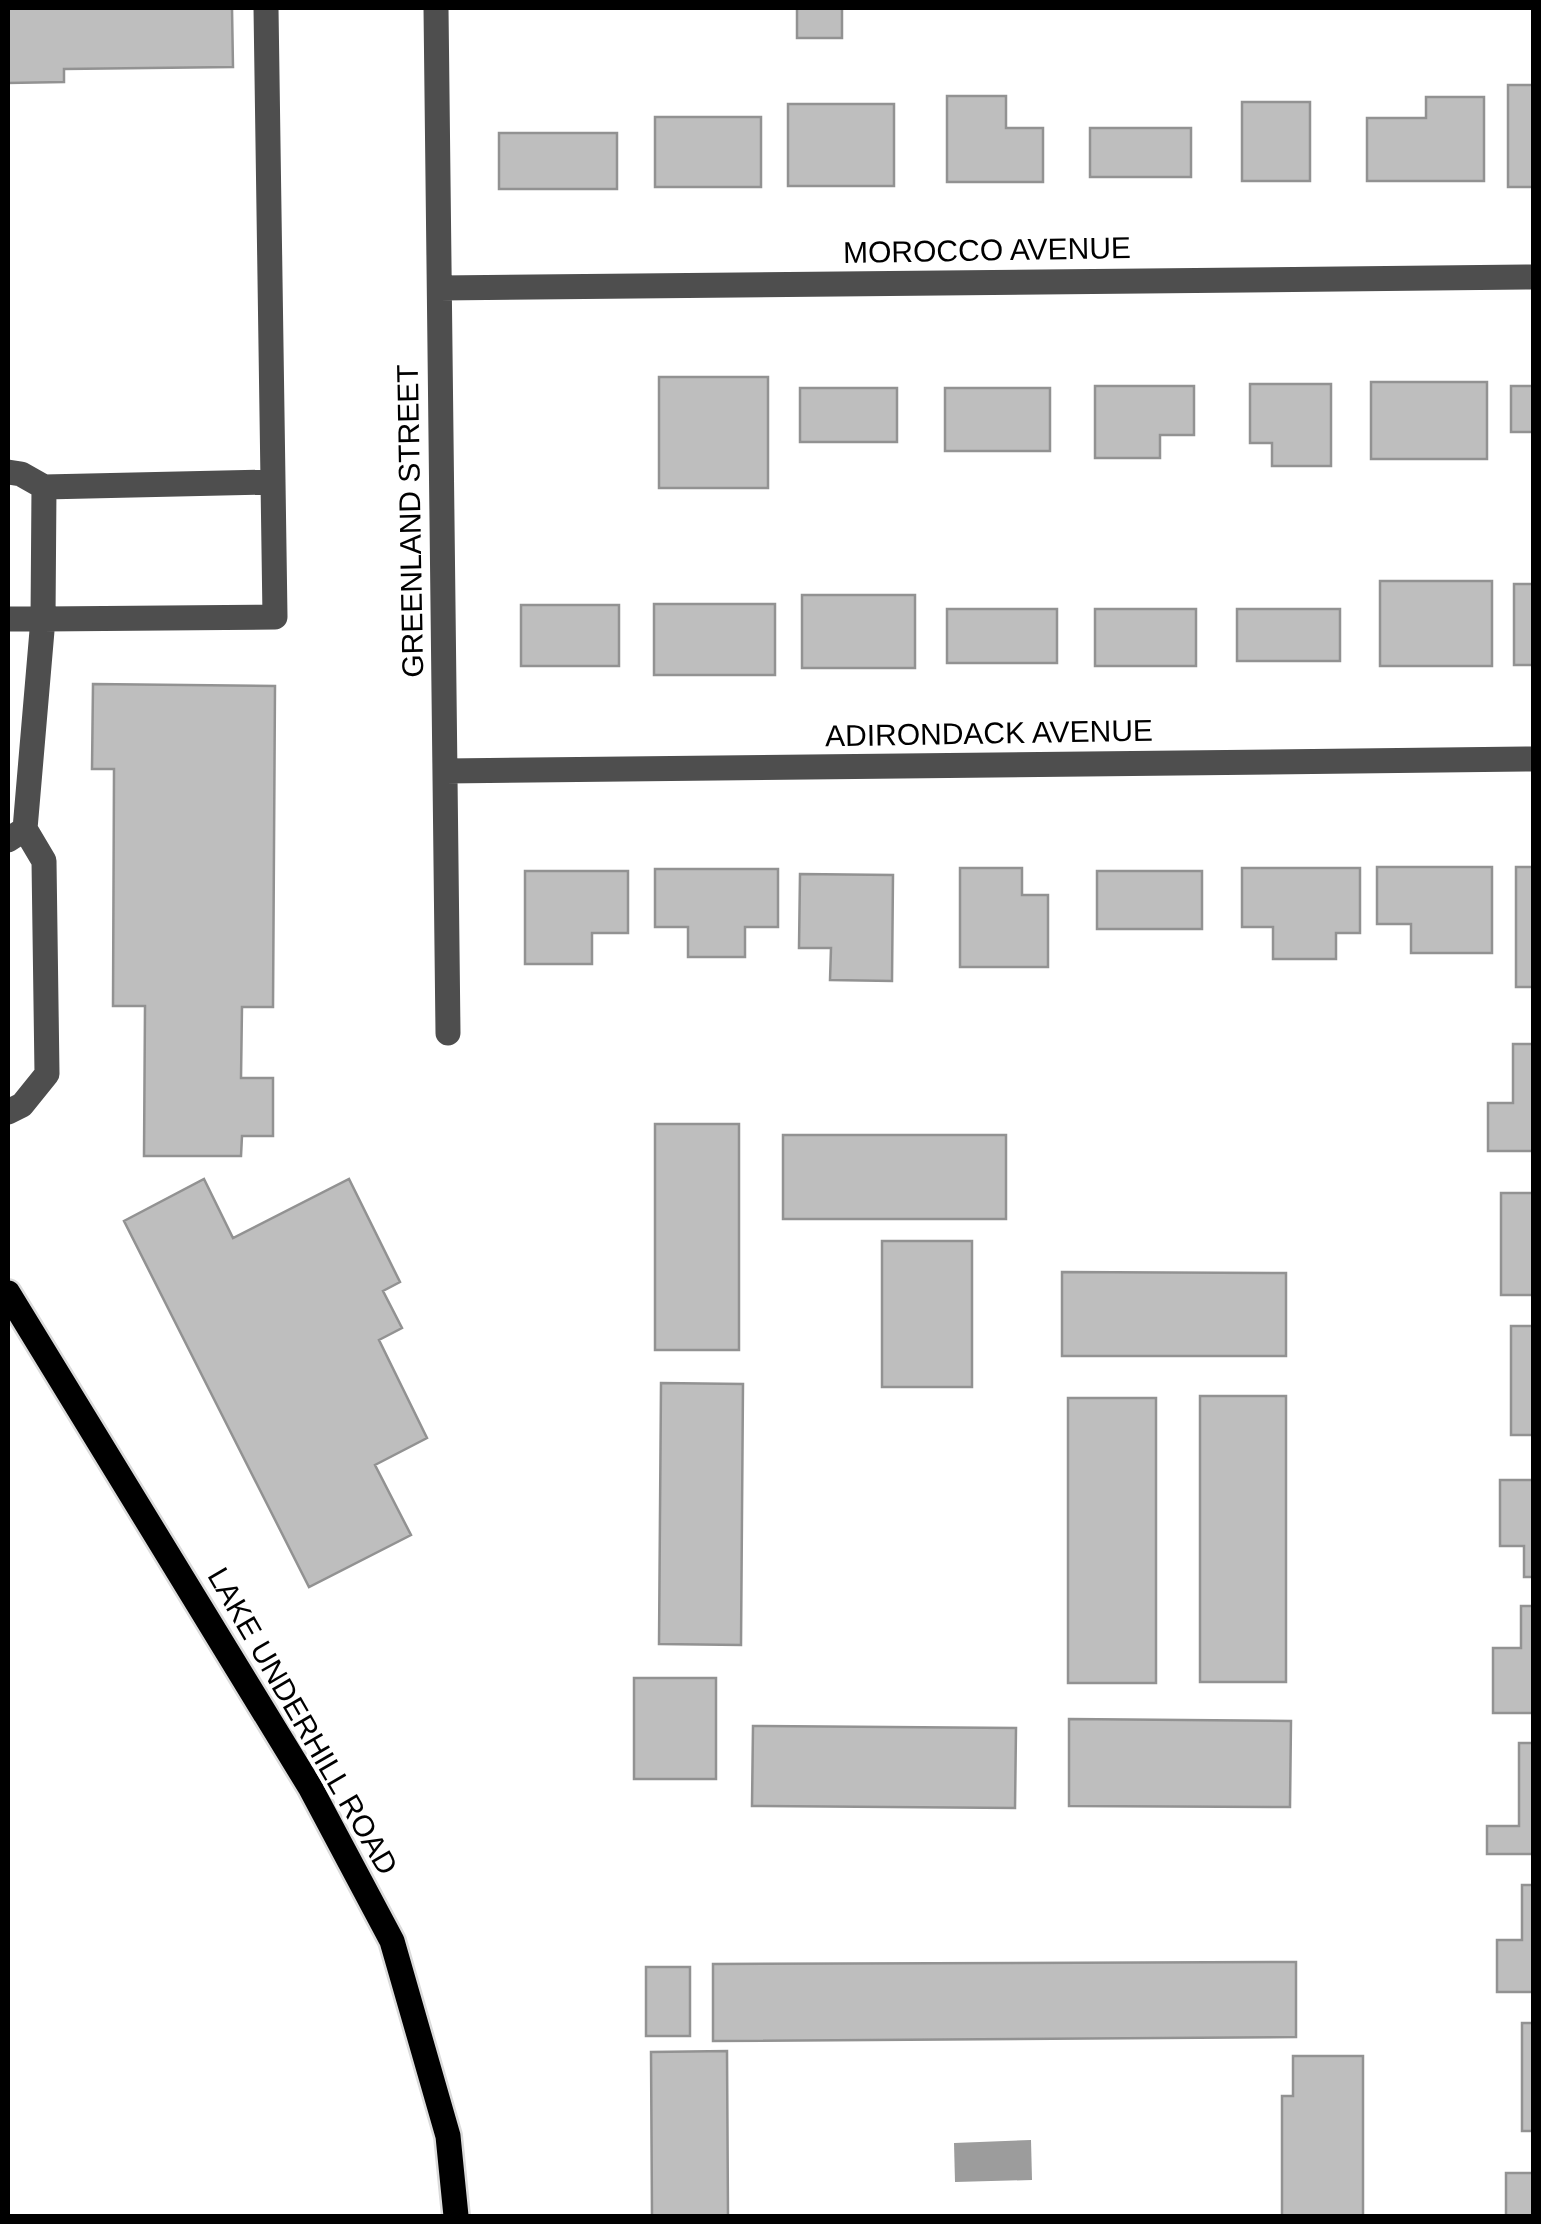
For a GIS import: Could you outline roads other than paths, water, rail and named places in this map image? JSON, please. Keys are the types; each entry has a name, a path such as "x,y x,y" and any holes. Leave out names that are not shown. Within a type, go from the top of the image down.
{"main road":[{"name":"LAKE UNDERHILL ROAD","path":"8,1293 310,1788 392,1942 448,2136 456,2216"}],"street":[{"path":"8,619 275,617 266,8"},
{"name":"GREENLAND STREET","path":"436,8 448,1033"},
{"name":"MOROCCO AVENUE","path":"440,288 1534,277"},
{"path":"8,472 21,474 44,487 273,482"},
{"path":"8,1112 22,1105 47,1074 44,861 16,835 42,619 44,487"},
{"name":"ADIRONDACK AVENUE","path":"446,771 1534,759"}]}
